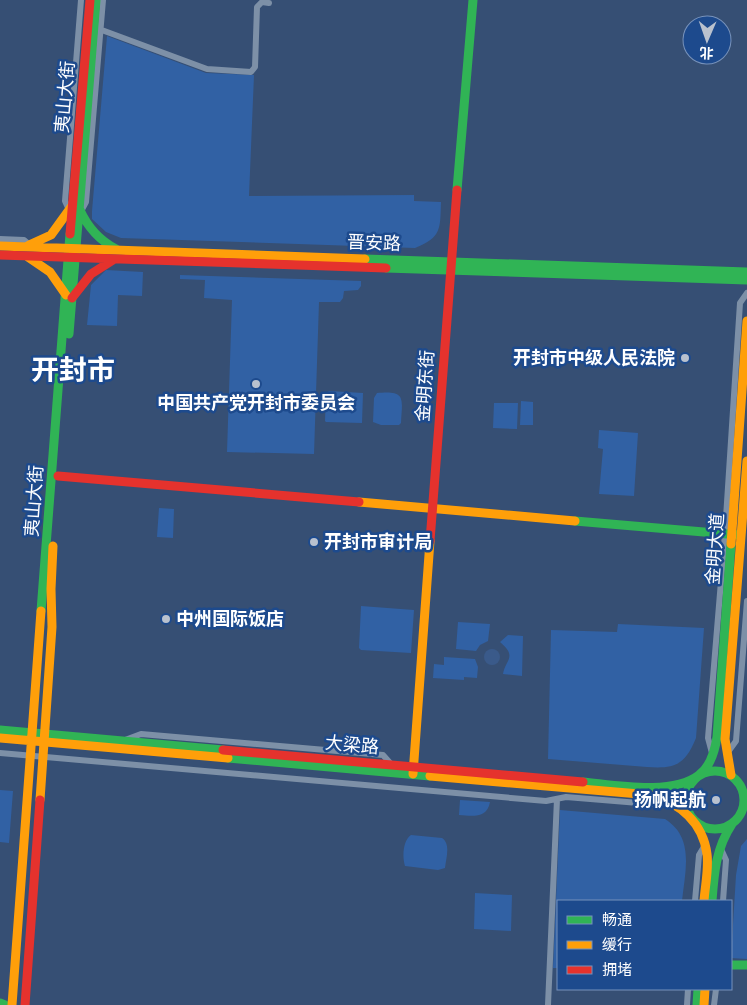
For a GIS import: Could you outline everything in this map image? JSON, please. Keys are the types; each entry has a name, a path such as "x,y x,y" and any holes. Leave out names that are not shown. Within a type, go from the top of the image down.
{"main road":[{"name":"夷山大街","path":"25,1005 52,627 51,589 90,0"},
{"name":"夷山大街","path":"75,211 96,0"},
{"name":"金明东街","path":"413,771 432,507 473,0"},
{"path":"75,211 98,238 117,255 91,274 69,297 50,272 37,262 27,249 50,235 75,211"},
{"name":"晋安路","path":"0,246 117,255 451,266 747,272"},
{"name":"晋安路","path":"0,255 27,249"},
{"name":"晋安路","path":"451,266 747,280"},
{"name":"夷山大街","path":"12,1005 32,737 69,297"},
{"name":"金明大道","path":"699,775 713,754 717,737 747,321"},
{"name":"金明大道","path":"734,777 727,754 725,739 733,534 747,461"},
{"path":"58,476 733,534"},
{"name":"大梁路","path":"0,730 32,737"},
{"name":"大梁路","path":"0,738 44,738 413,771 651,795 663,797 670,801 692,819"},
{"name":"大梁路","path":"44,738 120,741 392,765 413,771 652,788 676,784 699,775"},
{"path":"704,900 707,859 705,845 687,810 686,798 688,788 699,775 713,771 722,772 734,777 747,787"},
{"path":"712,900 715,858 726,832 742,811 744,801 743,791 734,777"},
{"path":"692,819 700,826 715,830 725,828 747,814"},
{"path":"732,965 747,965"},
{"path":"697,1005 698,990"},
{"path":"704,1005 705,990"},
{"path":"0,1003 5,1005"}],"street":[{"path":"81,0 65,201 75,211 86,202 102,0"},
{"path":"100,29 207,68 251,72 255,67 257,7 262,2 269,2"},
{"path":"0,239 24,240 27,249"},
{"path":"733,534 740,303 747,293"},
{"path":"727,754 736,741 747,601"},
{"path":"0,753 546,801 566,797 651,804 670,801"},
{"path":"548,1005 557,799"},
{"path":"695,900 699,855 705,845"},
{"path":"719,846 726,860 723,900"},
{"path":"687,1005 688,990"},
{"path":"714,1005 716,990"}],"shaded area":[{"path":"107,36 206,73 254,75 249,196 414,195 414,201 441,202 438,231 430,240 415,248 121,238 106,232 92,219 92,211"},
{"path":"106,270 143,272 142,296 118,295 117,326 87,325 91,285"},
{"path":"180,275 361,281 361,286 358,290 344,291 340,302 319,302 314,454 227,452 232,300 204,298 205,280 180,279"},
{"path":"329,391 363,393 362,423 326,422 326,394"},
{"path":"377,393 394,393 401,398 401,423 399,425 381,425 373,422 374,398"},
{"path":"521,401 533,402 533,425 520,425"},
{"path":"494,403 518,403 517,429 493,428"},
{"path":"599,430 638,433 634,496 599,494 603,449 598,448"},
{"path":"159,508 174,509 173,538 157,537"},
{"path":"361,606 414,610 411,653 361,650 359,648"},
{"path":"458,622 490,624 488,641 480,645 476,651 456,649"},
{"path":"618,624 704,628 696,738 692,747 683,760 672,766 665,767 548,759 551,630 617,632"},
{"path":"508,635 523,636 522,676 503,674 509,655 500,642"},
{"path":"492,649 498,651 500,657 498,663 492,665 486,663 484,657 486,651"},
{"path":"444,657 475,659 478,667 477,678 464,677 464,680 433,678 434,664 444,665"},
{"path":"0,790 13,791 9,843 0,842"},
{"path":"460,800 490,802 486,811 482,814 469,816 459,815"},
{"path":"560,810 665,819 681,836 684,845 686,867 682,900 557,900 557,968 553,968"},
{"path":"411,835 442,838 445,841 447,851 445,868 438,870 405,866 404,849 408,837"},
{"path":"747,839 747,959 732,958 736,875 741,846"},
{"path":"475,893 512,895 511,931 474,929"}],"traffic: fast":[{"path":"69,334 96,0"},
{"path":"457,190 473,0"},
{"path":"80,210 95,233 104,242 116,249"},
{"path":"41,611 70,234"},
{"path":"365,259 747,272"},
{"path":"386,268 747,280"},
{"path":"575,521 739,535"},
{"path":"583,782 627,787 659,787 688,781 699,775 706,768 713,753 717,737 731,544"},
{"path":"0,730 223,750"},
{"path":"228,758 430,776"},
{"path":"709,771 721,771 736,779 744,794 744,800 744,806 736,821 721,829 709,829 694,821 686,806 686,794 694,779 709,771"},
{"path":"712,900 719,852 732,824"},
{"path":"732,965 747,965"},
{"path":"697,1005 698,990"},
{"path":"0,1003 5,1005"}],"traffic: slow":[{"path":"29,245 51,235 72,206"},
{"path":"0,246 365,259"},
{"path":"28,257 50,272 66,295"},
{"path":"731,544 747,321"},
{"path":"731,775 725,739 747,461"},
{"path":"359,502 575,521"},
{"path":"413,774 430,541"},
{"path":"40,800 52,627 53,546"},
{"path":"12,1005 41,611"},
{"path":"0,738 228,758"},
{"path":"430,776 651,795 671,803 695,824 705,843 707,872 704,900"},
{"path":"704,1005 705,990"}],"traffic: jam":[{"path":"70,234 90,0"},
{"path":"430,541 457,190"},
{"path":"0,255 386,268"},
{"path":"72,298 91,274 113,260"},
{"path":"58,476 359,502"},
{"path":"223,750 583,782"},
{"path":"25,1005 40,800"}],"place":[{"name":"开封市中级人民法院","path":"685,358"},
{"name":"中国共产党开封市委员会","path":"256,384"},
{"name":"开封市审计局","path":"314,542"},
{"name":"中州国际饭店","path":"166,619"},
{"name":"扬帆起航","path":"716,800"}],"district":[{"name":"开封市","path":"73,370"}]}
